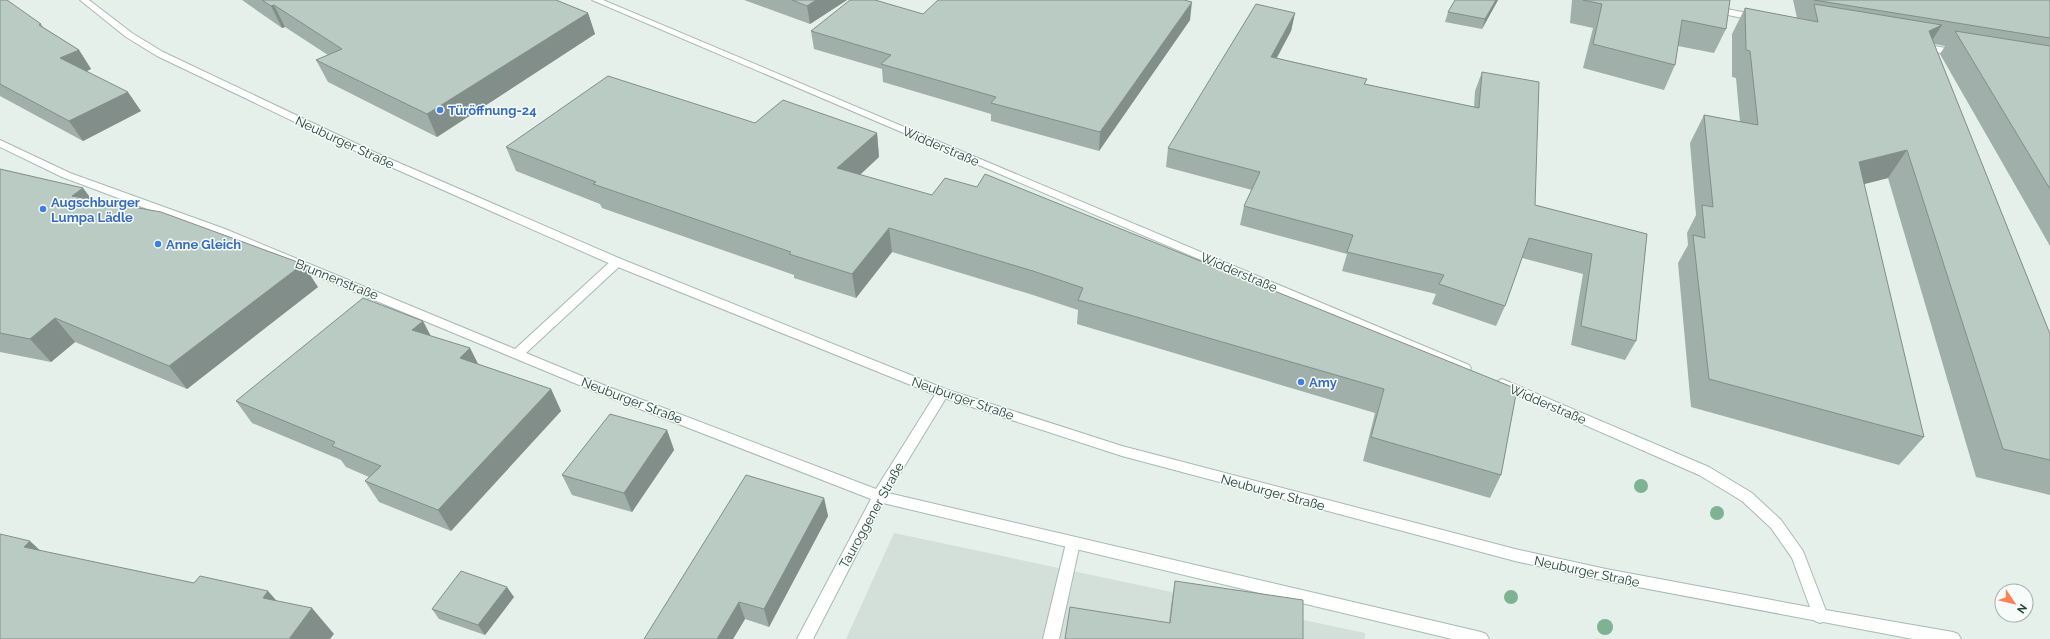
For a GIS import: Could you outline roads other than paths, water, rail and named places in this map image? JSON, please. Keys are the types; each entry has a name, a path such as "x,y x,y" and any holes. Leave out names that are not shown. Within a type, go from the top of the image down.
{"street":[{"name":"Neuburger Straße","path":"84,0 129,35 160,54 370,154 617,262 943,393 1130,453 1515,556 1606,576 1953,639"},
{"name":"Widderstraße","path":"596,0 1476,373"},
{"path":"1703,7 1765,20"},
{"path":"1912,46 1966,54"},
{"name":"Brunnenstraße","path":"0,143 66,175 221,232 517,354"},
{"path":"517,354 617,262"},
{"name":"Neuburger Straße","path":"517,354 601,389 879,496 1481,639"},
{"name":"Widderstraße","path":"1491,380 1704,471 1747,497 1776,524 1798,555 1820,616"},
{"name":"Tauroggener Straße","path":"805,639 879,496 943,393"},
{"path":"1051,639 1073,543"}],"place":[{"name":"Türöffnung-24","path":"440,110"},
{"name":"Augschburger Lumpa Lädle","path":"43,209"},
{"name":"Anne Gleich","path":"158,244"},
{"name":"Amy","path":"1301,382"}]}
